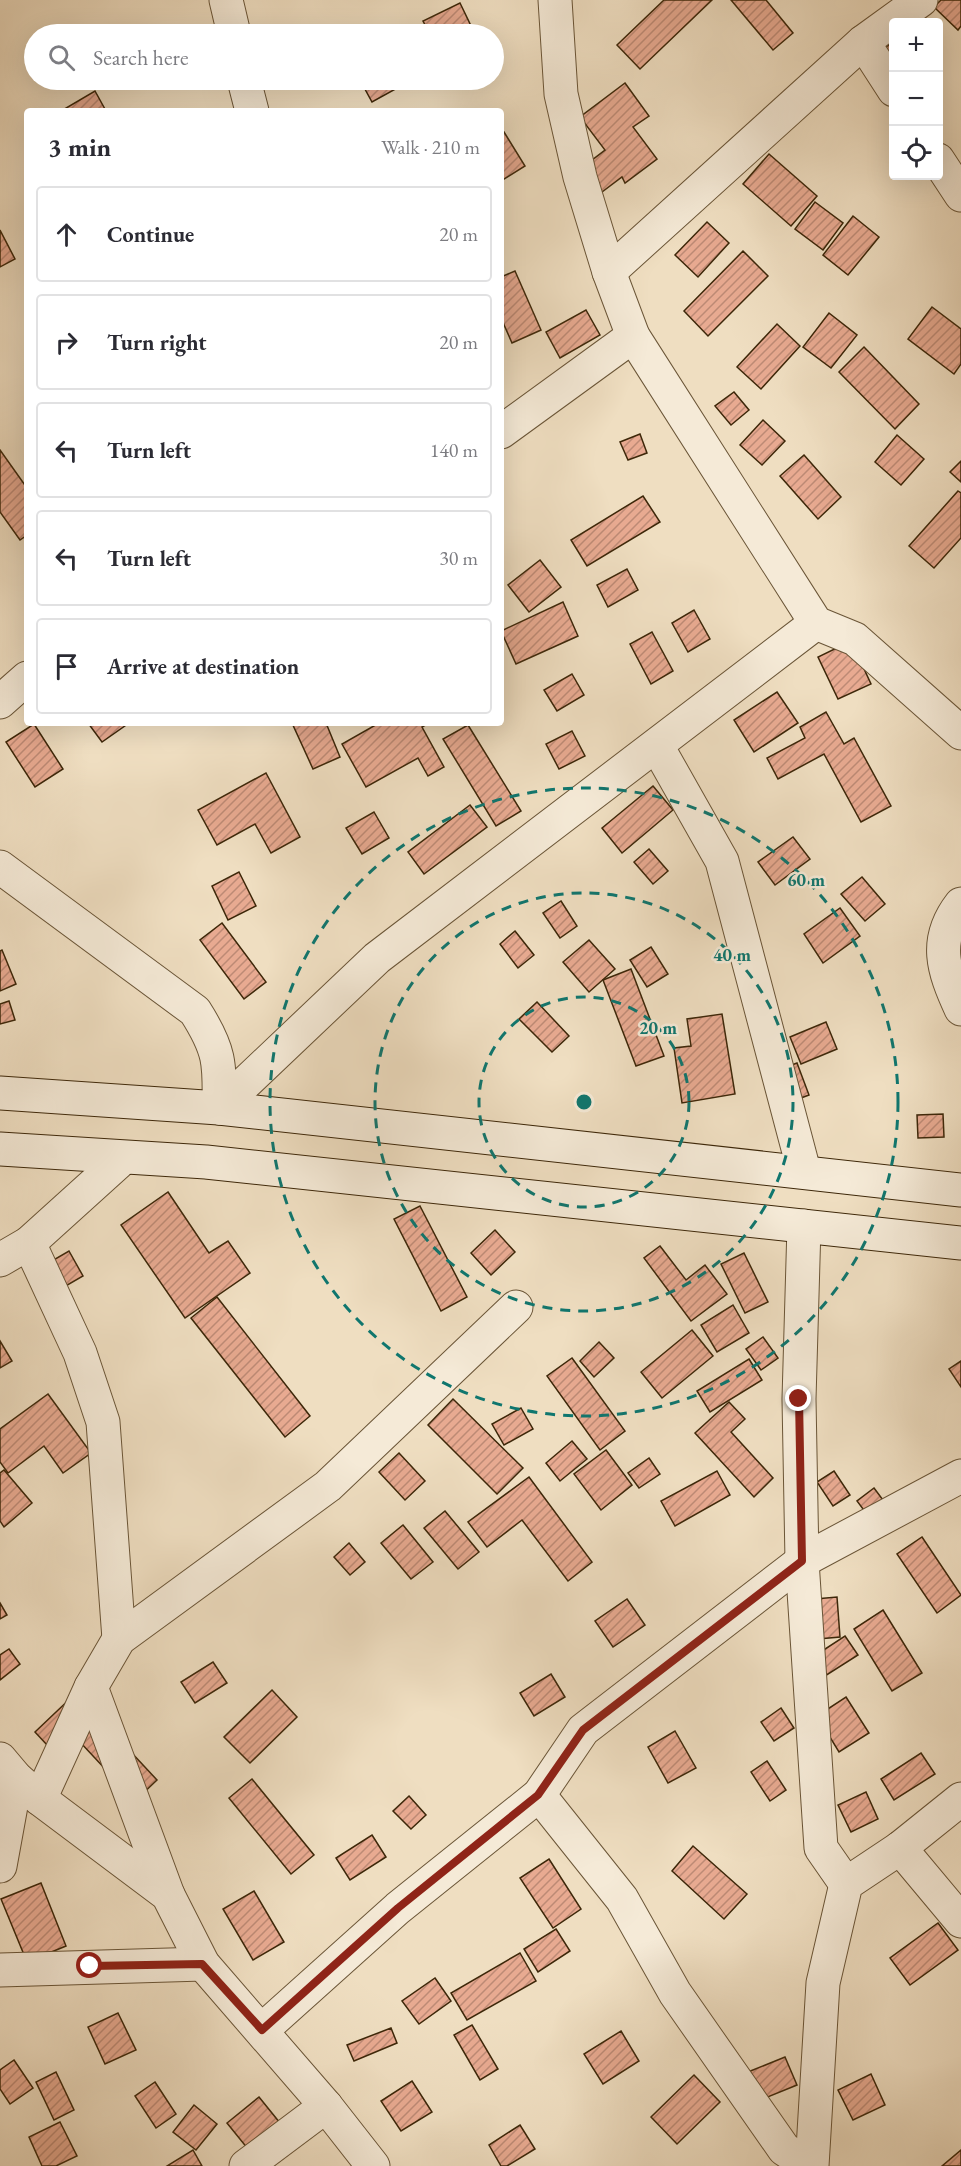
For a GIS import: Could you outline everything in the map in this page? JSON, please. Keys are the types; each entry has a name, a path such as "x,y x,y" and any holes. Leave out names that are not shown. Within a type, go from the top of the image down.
{"street":[{"path":"226,0 232,24"},
{"path":"555,0 561,94 580,177 609,272 633,336 816,623 855,639 961,733"},
{"path":"609,272 863,42 921,0"},
{"path":"863,42 889,82"},
{"path":"247,90 251,108"},
{"path":"943,166 961,195"},
{"path":"504,430 633,336"},
{"path":"219,1108 377,958 816,623"},
{"path":"0,702 24,681"},
{"path":"657,746 722,861 804,1171"},
{"path":"0,867 195,1011 212,1039 220,1065 219,1108"},
{"path":"961,904 948,921 942,958 961,1009"},
{"path":"0,1093 219,1108 961,1190"},
{"path":"0,1149 206,1162 961,1243"},
{"path":"0,1260 29,1244 123,1158"},
{"path":"804,1226 799,1399 802,1561 821,1848 846,1884"},
{"path":"29,1244 80,1353 103,1422 119,1639"},
{"path":"0,1866 19,1778 91,1687 119,1639 328,1486 516,1307"},
{"path":"262,2030 398,1908 538,1795 583,1730 802,1561 961,1476"},
{"path":"91,1687 168,1895 202,1964 262,2030 373,2166"},
{"path":"19,1778 168,1895"},
{"path":"538,1795 622,1899 675,1993 784,2149 810,2166 823,1983 846,1884 900,1848 961,1799"},
{"path":"900,1848 961,1922"},
{"path":"0,1970 202,1964"},
{"path":"246,2166 326,2106"}],"building":[{"path":"664,0 712,0 640,69 617,45"},
{"path":"731,0 766,0 793,33 773,50"},
{"path":"941,0 961,0 961,26 958,30 934,7"},
{"path":"460,3 470,24 425,24 423,21"},
{"path":"625,83 649,116 633,127 657,159 625,183 622,177 602,192 583,167 605,150 580,117"},
{"path":"365,90 394,90 372,102"},
{"path":"95,91 104,108 66,108"},
{"path":"504,132 525,166 504,179"},
{"path":"769,154 817,196 791,226 743,184"},
{"path":"815,202 843,223 823,250 795,229"},
{"path":"853,216 879,237 848,275 823,255"},
{"path":"707,222 729,243 698,277 675,255"},
{"path":"0,230 15,259 0,267"},
{"path":"743,251 768,276 708,336 684,311"},
{"path":"515,271 541,330 512,343 504,325 504,276"},
{"path":"932,307 961,329 961,364 954,374 908,339"},
{"path":"586,310 600,335 560,358 546,332"},
{"path":"829,313 857,335 831,368 803,347"},
{"path":"777,324 800,346 761,389 737,367"},
{"path":"864,347 919,404 895,429 839,372"},
{"path":"734,392 749,410 731,425 715,406"},
{"path":"763,420 785,441 762,465 740,445"},
{"path":"640,434 647,453 628,460 620,442"},
{"path":"897,435 924,459 901,485 875,462"},
{"path":"0,450 24,484 24,537 20,540 0,512"},
{"path":"804,455 841,497 818,519 780,476"},
{"path":"961,461 961,482 950,472"},
{"path":"958,491 961,493 961,538 934,568 909,546"},
{"path":"643,496 660,522 587,566 571,540"},
{"path":"540,560 561,587 529,612 508,585"},
{"path":"627,569 638,590 608,607 597,585"},
{"path":"563,602 578,636 516,664 504,638 504,630"},
{"path":"694,610 710,639 688,652 672,623"},
{"path":"652,632 673,671 651,684 630,644"},
{"path":"851,641 871,684 838,699 818,657"},
{"path":"572,674 584,695 557,711 544,690"},
{"path":"777,692 798,723 754,752 734,720"},
{"path":"826,712 844,744 854,738 891,806 861,822 824,754 778,779 767,758 805,738 800,727"},
{"path":"31,726 35,726 63,769 35,787 6,742"},
{"path":"90,726 125,726 102,742"},
{"path":"293,726 327,726 340,757 313,769"},
{"path":"374,726 424,726 422,727 444,767 428,776 418,758 366,787 342,744"},
{"path":"469,726 521,811 496,826 443,739"},
{"path":"572,731 585,756 559,769 546,744"},
{"path":"266,773 300,837 271,853 255,824 217,845 198,810"},
{"path":"653,786 673,810 622,853 602,828"},
{"path":"470,805 487,827 424,874 408,852"},
{"path":"374,812 389,838 362,854 346,828"},
{"path":"793,837 810,859 775,885 758,862"},
{"path":"649,849 668,871 653,884 634,862"},
{"path":"239,872 256,906 228,920 212,886"},
{"path":"862,877 885,904 865,921 841,894"},
{"path":"561,901 577,926 560,938 543,913"},
{"path":"840,908 860,936 823,963 804,934"},
{"path":"222,923 266,982 244,999 200,940"},
{"path":"515,931 534,955 518,968 500,944"},
{"path":"589,940 615,969 589,992 563,962"},
{"path":"651,947 668,974 647,987 630,960"},
{"path":"2,950 16,984 0,991 0,951"},
{"path":"631,969 664,1056 636,1066 603,980"},
{"path":"9,1001 15,1020 0,1024 0,1004"},
{"path":"537,1002 569,1036 552,1052 519,1019"},
{"path":"722,1014 735,1094 682,1103 674,1048 691,1046 687,1019"},
{"path":"826,1022 837,1049 801,1064 790,1037"},
{"path":"797,1063 809,1095 774,1108 763,1076"},
{"path":"943,1114 944,1137 918,1138 917,1115"},
{"path":"168,1192 209,1253 228,1241 250,1273 185,1318 121,1225"},
{"path":"420,1206 467,1297 441,1311 394,1219"},
{"path":"495,1230 515,1252 491,1275 471,1253"},
{"path":"660,1246 686,1280 705,1265 727,1294 691,1321 644,1258"},
{"path":"69,1251 83,1276 64,1287 50,1262"},
{"path":"744,1253 768,1302 745,1313 721,1264"},
{"path":"217,1297 310,1416 285,1437 191,1318"},
{"path":"733,1305 749,1333 717,1352 701,1325"},
{"path":"692,1330 713,1356 662,1398 641,1372"},
{"path":"763,1337 778,1358 761,1370 746,1349"},
{"path":"0,1341 12,1361 0,1368"},
{"path":"599,1342 614,1358 594,1377 580,1361"},
{"path":"572,1358 625,1431 600,1450 547,1376"},
{"path":"749,1359 762,1380 710,1412 697,1391"},
{"path":"961,1361 961,1387 949,1369"},
{"path":"48,1394 91,1453 63,1473 44,1446 8,1473 0,1462 0,1429"},
{"path":"453,1399 523,1468 497,1494 428,1425"},
{"path":"729,1402 745,1419 731,1432 773,1478 754,1497 695,1433"},
{"path":"521,1408 533,1429 504,1445 492,1424"},
{"path":"572,1441 587,1459 560,1481 546,1463"},
{"path":"606,1450 632,1485 601,1510 574,1474"},
{"path":"399,1453 425,1481 405,1500 379,1472"},
{"path":"649,1458 660,1474 639,1488 628,1473"},
{"path":"4,1470 32,1503 4,1527 0,1521 0,1473"},
{"path":"717,1471 730,1495 675,1526 661,1501"},
{"path":"834,1471 850,1495 833,1506 817,1482"},
{"path":"529,1477 592,1562 568,1581 522,1520 487,1547 468,1522"},
{"path":"874,1488 892,1512 875,1525 857,1501"},
{"path":"445,1511 479,1552 458,1569 424,1528"},
{"path":"403,1525 433,1562 411,1579 381,1543"},
{"path":"922,1537 961,1595 937,1613 897,1554"},
{"path":"349,1543 365,1562 350,1575 334,1557"},
{"path":"837,1597 840,1637 807,1640 804,1600"},
{"path":"627,1599 645,1625 613,1647 595,1621"},
{"path":"0,1603 7,1615 0,1619"},
{"path":"883,1610 922,1673 892,1691 854,1629"},
{"path":"845,1636 858,1655 814,1683 802,1664"},
{"path":"9,1649 20,1664 0,1680 0,1655"},
{"path":"213,1662 227,1683 195,1703 181,1682"},
{"path":"551,1674 565,1697 534,1716 520,1693"},
{"path":"272,1690 297,1717 250,1763 224,1737"},
{"path":"76,1693 157,1780 135,1801 80,1742 61,1760 35,1732"},
{"path":"846,1697 869,1733 839,1752 817,1716"},
{"path":"781,1708 794,1728 774,1741 761,1722"},
{"path":"675,1731 696,1768 668,1783 648,1747"},
{"path":"921,1753 935,1774 894,1800 881,1779"},
{"path":"767,1761 786,1790 770,1801 751,1772"},
{"path":"252,1779 314,1855 291,1874 229,1798"},
{"path":"866,1792 878,1819 851,1832 838,1805"},
{"path":"409,1796 426,1815 411,1829 393,1811"},
{"path":"372,1835 386,1857 350,1880 336,1858"},
{"path":"693,1846 747,1894 724,1919 672,1871"},
{"path":"549,1859 581,1909 553,1928 520,1878"},
{"path":"41,1883 66,1946 27,1962 1,1899"},
{"path":"254,1891 284,1942 253,1960 223,1909"},
{"path":"938,1923 958,1950 910,1985 890,1958"},
{"path":"556,1929 570,1951 538,1972 524,1949"},
{"path":"520,1953 536,1981 467,2020 451,1993"},
{"path":"435,1978 451,2001 419,2024 402,2001"},
{"path":"118,2013 136,2050 105,2064 88,2027"},
{"path":"472,2025 498,2069 480,2080 454,2035"},
{"path":"391,2028 397,2043 354,2061 347,2045"},
{"path":"621,2031 639,2061 603,2084 584,2054"},
{"path":"785,2057 797,2085 760,2100 748,2072"},
{"path":"14,2060 33,2088 10,2104 0,2089 0,2070"},
{"path":"56,2072 74,2110 54,2120 36,2082"},
{"path":"871,2074 885,2105 853,2120 838,2090"},
{"path":"694,2075 720,2102 677,2144 651,2117"},
{"path":"412,2081 432,2112 401,2131 381,2101"},
{"path":"155,2082 176,2114 156,2128 135,2096"},
{"path":"259,2097 280,2123 248,2149 227,2123"},
{"path":"194,2105 217,2124 196,2150 173,2132"},
{"path":"60,2122 77,2156 56,2166 42,2166 29,2137"},
{"path":"520,2125 535,2149 507,2166 501,2166 489,2145"},
{"path":"193,2150 202,2166 167,2166"},
{"path":"961,2150 961,2166 942,2166"}],"route":[{"path":"90,1966 202,1964 262,2030 398,1908 538,1795 583,1730 802,1561 799,1399"}]}
